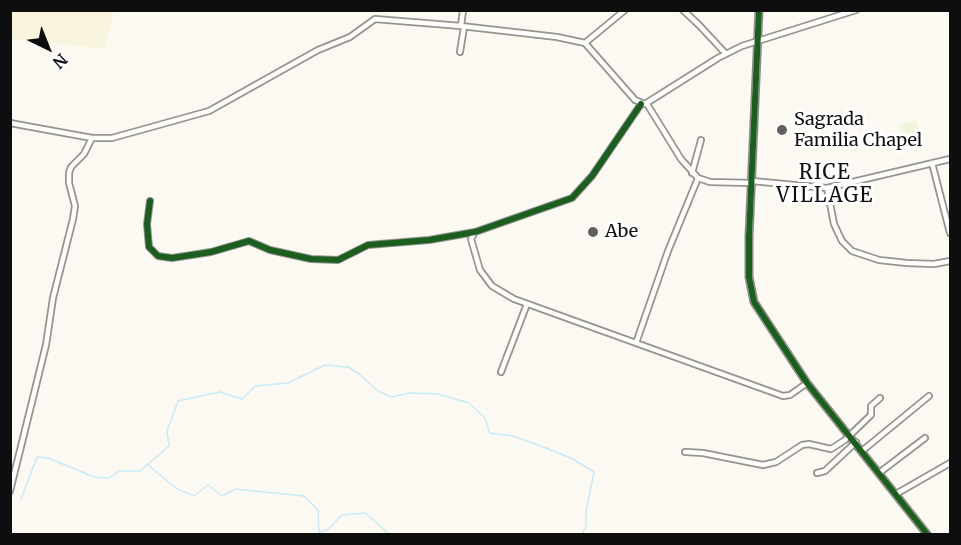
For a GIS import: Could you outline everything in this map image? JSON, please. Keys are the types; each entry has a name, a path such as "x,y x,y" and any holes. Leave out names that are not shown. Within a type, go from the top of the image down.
{"street":[{"path":"460,52 463,10"},
{"path":"585,43 625,10"},
{"path":"683,10 726,54"},
{"path":"759,10 749,236 750,291 765,322 807,383 927,534"},
{"path":"150,201 147,224 149,247 154,254 164,258 217,251 249,242 294,256 333,260 347,256 368,245 429,240 476,231 574,196 592,176 644,104 726,54 758,40 856,10"},
{"path":"10,123 92,138 112,138 209,111 318,50 350,37 375,19 463,26 585,43 632,97 644,104 692,173 710,182 752,182 826,188 951,159"},
{"path":"10,491 46,345 53,298 73,219 75,206 69,173 71,167 84,154 92,138"},
{"path":"692,173 701,140"},
{"path":"932,163 951,233"},
{"path":"636,343 668,251 698,178"},
{"path":"826,188 834,225 842,241 852,251 879,260 898,262 934,264 951,261"},
{"path":"476,231 471,239 480,270 492,286 514,299 783,396 790,395 807,383"},
{"path":"501,372 526,304"},
{"path":"862,452 929,396"},
{"path":"685,452 703,453 763,465 776,462 802,445 809,444 831,449 871,415 871,406 880,398"},
{"path":"879,473 925,438"},
{"path":"817,473 825,471 856,442"},
{"path":"896,494 951,463"}],"shaded area":[{"path":"11,10 114,11 105,49 11,39"}],"green space":[{"path":"916,120 922,143 905,147 899,125"}],"waterway":[{"path":"21,499 37,457 48,458 94,477 109,478 119,471 140,471 169,446 167,431 178,401 220,392 242,399 255,386 288,383 325,365 348,367 378,391 391,397 410,393 438,394 469,403 485,418 490,433 513,436 538,445 571,458 594,472 586,511 586,526 582,534"},
{"path":"148,465 177,489 194,496 208,485 222,496 235,489 304,496 318,510 319,532 327,530 342,515 365,513 389,534"}],"cycle path":[{"path":"759,10 749,236 749,277 754,302 807,383 927,534"},
{"path":"150,201 147,224 149,247 158,256 172,258 211,252 249,241 270,250 311,259 338,260 368,245 429,240 475,232 572,198 592,176 641,104"}],"place":[{"name":"Sagrada Familia Chapel","path":"782,130"},
{"name":"Abe","path":"593,232"}],"district":[{"name":"RICE VILLAGE","path":"825,184"}]}
